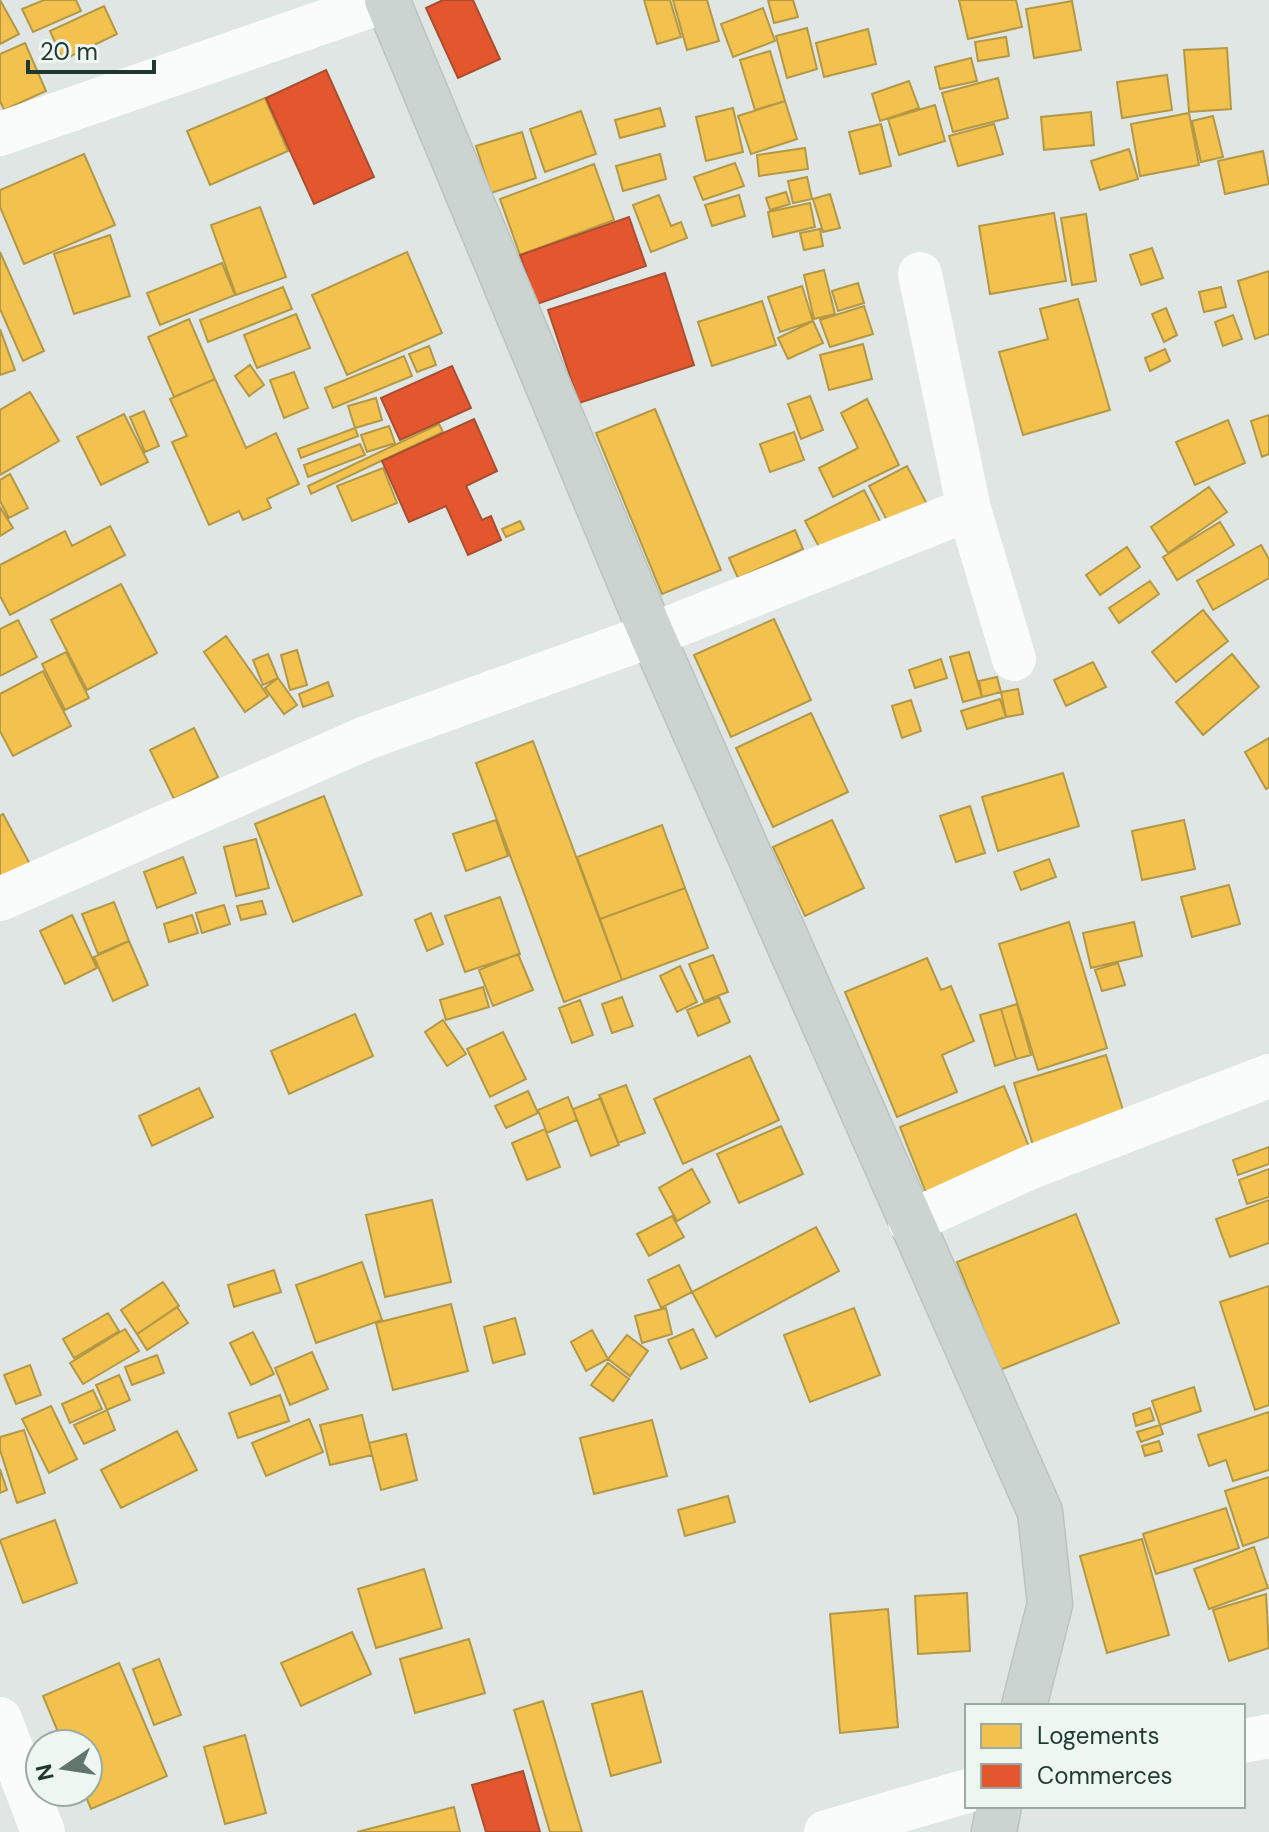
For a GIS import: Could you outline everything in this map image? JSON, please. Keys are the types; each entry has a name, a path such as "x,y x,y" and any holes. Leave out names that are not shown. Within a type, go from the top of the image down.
{"main road":[{"path":"387,0 652,635 1040,1512 1050,1604 1025,1704"},
{"path":"994,1832 999,1808"}],"street":[{"path":"0,134 387,0"},
{"path":"920,274 969,509 1014,659"},
{"path":"0,899 366,738 652,635 969,509"},
{"path":"910,1222 1031,1167 1269,1076"},
{"path":"0,1719 43,1832"},
{"path":"1245,1741 1269,1736"},
{"path":"826,1832 965,1792"}],"building: Logements":[{"path":"0,0 19,34 0,44"},
{"path":"44,0 76,0 81,11 33,32 22,9"},
{"path":"644,0 670,0 681,37 657,44"},
{"path":"673,0 707,0 719,41 687,50"},
{"path":"768,0 793,0 798,17 774,23"},
{"path":"959,0 1016,0 1022,27 968,39"},
{"path":"1072,1 1081,50 1034,58 1026,9"},
{"path":"104,6 117,34 63,60 50,31"},
{"path":"763,8 775,41 733,57 721,24"},
{"path":"807,28 817,69 787,78 776,36"},
{"path":"868,29 876,64 824,77 816,43"},
{"path":"1006,37 1009,56 978,61 975,42"},
{"path":"25,43 46,91 4,110 0,101 0,54"},
{"path":"1227,48 1231,109 1189,112 1184,50"},
{"path":"770,51 785,101 755,110 740,60"},
{"path":"971,58 977,81 940,89 935,67"},
{"path":"1167,75 1172,110 1122,118 1117,82"},
{"path":"998,78 1008,118 953,132 942,93"},
{"path":"909,81 919,108 880,121 872,94"},
{"path":"265,98 288,151 210,185 187,131"},
{"path":"785,101 797,139 751,154 738,116"},
{"path":"935,105 945,141 899,155 888,119"},
{"path":"660,108 665,126 620,138 615,120"},
{"path":"733,108 743,152 706,161 696,117"},
{"path":"581,111 596,154 545,172 530,129"},
{"path":"1091,112 1094,145 1044,150 1041,117"},
{"path":"1189,113 1199,165 1140,176 1131,124"},
{"path":"1213,116 1223,157 1201,162 1192,121"},
{"path":"881,124 891,166 860,174 849,132"},
{"path":"994,124 1003,154 958,166 949,136"},
{"path":"522,132 536,178 491,193 476,146"},
{"path":"805,148 808,169 759,176 757,155"},
{"path":"1129,149 1138,179 1100,190 1091,161"},
{"path":"1263,151 1269,184 1225,194 1218,161"},
{"path":"84,154 115,225 24,264 0,207 0,190"},
{"path":"660,154 666,179 623,191 616,166"},
{"path":"735,163 744,186 703,200 694,177"},
{"path":"594,164 614,220 520,255 500,199"},
{"path":"807,177 812,199 793,203 788,181"},
{"path":"786,192 790,204 770,210 766,198"},
{"path":"830,194 840,228 823,232 813,199"},
{"path":"659,195 671,226 681,222 687,238 651,252 633,205"},
{"path":"739,195 745,216 712,226 705,205"},
{"path":"810,203 815,227 773,237 768,212"},
{"path":"260,207 286,277 236,295 211,225"},
{"path":"1054,213 1066,281 990,294 979,226"},
{"path":"1086,214 1096,281 1072,285 1061,218"},
{"path":"820,229 823,246 804,250 800,233"},
{"path":"110,235 130,296 74,314 54,254"},
{"path":"1152,248 1163,278 1141,285 1130,255"},
{"path":"0,252 44,351 23,361 0,309"},
{"path":"407,252 442,333 347,375 312,295"},
{"path":"222,263 235,295 160,325 147,293"},
{"path":"824,270 835,314 814,319 804,275"},
{"path":"1269,271 1269,334 1255,339 1238,281"},
{"path":"858,283 864,303 838,311 832,291"},
{"path":"802,286 813,321 780,332 768,297"},
{"path":"283,287 292,309 208,342 200,320"},
{"path":"1221,287 1226,307 1204,312 1199,292"},
{"path":"1078,299 1110,410 1023,435 999,352 1048,339 1040,309"},
{"path":"762,301 776,345 712,366 698,322"},
{"path":"864,306 873,334 830,347 820,320"},
{"path":"1166,308 1177,335 1164,342 1152,314"},
{"path":"296,314 310,348 257,368 244,335"},
{"path":"1233,315 1242,339 1223,346 1215,322"},
{"path":"189,319 215,379 174,397 148,337"},
{"path":"813,321 823,343 788,359 778,338"},
{"path":"0,329 15,370 0,375"},
{"path":"863,344 872,379 829,390 820,355"},
{"path":"429,346 436,365 417,372 409,354"},
{"path":"1165,349 1170,361 1150,371 1145,358"},
{"path":"404,356 412,376 333,408 325,388"},
{"path":"250,365 264,385 249,396 235,376"},
{"path":"294,372 308,408 284,418 270,380"},
{"path":"215,379 246,448 276,433 299,484 267,499 271,508 243,520 239,511 209,525 172,442 187,436 170,399"},
{"path":"30,392 59,441 0,475 0,410"},
{"path":"810,396 823,430 801,439 788,404"},
{"path":"376,398 382,420 355,428 348,406"},
{"path":"867,399 899,465 833,497 819,468 858,448 841,413"},
{"path":"655,409 721,570 662,594 596,433"},
{"path":"144,411 159,446 145,452 130,417"},
{"path":"124,414 148,462 101,485 77,437"},
{"path":"1269,415 1269,454 1262,457 1251,421"},
{"path":"1228,420 1245,463 1195,485 1176,442"},
{"path":"439,424 443,432 311,494 308,486"},
{"path":"389,426 395,443 367,452 361,435"},
{"path":"355,428 358,436 301,458 298,449"},
{"path":"794,432 804,460 770,472 760,444"},
{"path":"360,444 365,455 308,477 304,465"},
{"path":"907,466 928,506 890,526 869,486"},
{"path":"383,468 397,503 352,521 337,486"},
{"path":"10,474 28,508 9,518 0,501 0,480"},
{"path":"1209,487 1227,512 1168,553 1151,527"},
{"path":"864,490 883,527 825,558 805,521"},
{"path":"0,507 13,528 0,536"},
{"path":"520,521 524,529 506,537 502,529"},
{"path":"1220,522 1234,545 1177,580 1163,557"},
{"path":"110,526 125,555 10,615 0,596 0,565 65,531 72,546"},
{"path":"795,530 803,549 738,578 729,558"},
{"path":"1261,545 1269,559 1269,578 1213,610 1197,581"},
{"path":"1127,547 1140,567 1100,595 1086,575"},
{"path":"1150,581 1159,594 1119,623 1109,608"},
{"path":"121,584 157,653 87,690 51,620"},
{"path":"1203,610 1228,641 1176,682 1152,652"},
{"path":"774,619 811,700 731,737 694,655"},
{"path":"18,620 37,657 0,676 0,629"},
{"path":"226,636 268,696 245,712 204,652"},
{"path":"297,650 307,685 290,690 281,655"},
{"path":"66,652 89,698 65,710 42,664"},
{"path":"969,652 982,697 963,702 950,657"},
{"path":"268,654 278,678 263,685 253,660"},
{"path":"1232,654 1259,687 1203,735 1176,702"},
{"path":"941,659 947,678 915,688 909,670"},
{"path":"1093,662 1106,687 1066,706 1054,680"},
{"path":"43,671 71,726 13,756 0,731 0,694"},
{"path":"997,677 1001,692 982,697 979,681"},
{"path":"278,678 297,705 284,714 265,688"},
{"path":"328,682 333,696 303,707 299,694"},
{"path":"1018,689 1023,714 1006,717 1001,692"},
{"path":"1000,699 1006,717 967,729 961,711"},
{"path":"911,700 921,731 902,738 892,706"},
{"path":"811,713 848,792 773,827 736,748"},
{"path":"194,728 218,777 174,799 150,750"},
{"path":"1269,738 1269,788 1266,789 1245,752"},
{"path":"533,741 622,980 564,1002 476,763"},
{"path":"1063,773 1079,826 998,851 982,797"},
{"path":"324,796 362,895 293,922 255,824"},
{"path":"970,806 985,853 956,862 940,816"},
{"path":"3,814 31,866 0,882 0,816"},
{"path":"496,820 508,856 466,871 453,834"},
{"path":"832,820 864,888 805,916 773,847"},
{"path":"1184,820 1195,869 1142,880 1132,831"},
{"path":"662,825 685,888 600,919 577,857"},
{"path":"256,839 269,888 236,896 224,847"},
{"path":"183,857 196,893 157,908 144,872"},
{"path":"1049,859 1056,877 1021,890 1014,872"},
{"path":"1229,885 1240,924 1192,937 1181,897"},
{"path":"685,888 708,948 622,980 600,919"},
{"path":"500,897 520,954 465,972 445,916"},
{"path":"262,901 266,914 241,920 237,906"},
{"path":"114,902 129,941 98,954 82,914"},
{"path":"224,905 230,924 202,933 196,913"},
{"path":"431,913 443,944 427,951 415,920"},
{"path":"72,915 97,968 65,984 40,931"},
{"path":"192,915 198,933 169,942 164,924"},
{"path":"1069,922 1107,1048 1038,1070 999,944"},
{"path":"1134,922 1142,956 1091,968 1083,933"},
{"path":"129,941 148,985 113,1001 94,957"},
{"path":"518,954 533,990 493,1006 479,970"},
{"path":"713,955 728,992 704,1001 689,964"},
{"path":"927,958 941,990 951,986 974,1041 942,1055 957,1092 897,1117 845,992"},
{"path":"1118,963 1125,985 1102,991 1095,970"},
{"path":"680,966 697,1002 677,1012 660,976"},
{"path":"483,987 489,1007 446,1020 440,1000"},
{"path":"622,997 633,1026 612,1033 602,1004"},
{"path":"719,997 730,1022 698,1036 687,1010"},
{"path":"580,1000 593,1035 572,1043 559,1008"},
{"path":"1017,1004 1031,1055 1016,1059 1001,1009"},
{"path":"1001,1009 1016,1059 995,1066 980,1015"},
{"path":"355,1014 373,1056 289,1094 271,1051"},
{"path":"443,1020 466,1054 447,1066 425,1032"},
{"path":"503,1032 526,1079 490,1097 467,1049"},
{"path":"1106,1055 1127,1123 1035,1152 1014,1083"},
{"path":"750,1056 779,1120 683,1164 654,1099"},
{"path":"626,1085 645,1133 618,1143 599,1095"},
{"path":"1004,1086 1035,1161 930,1203 900,1127"},
{"path":"199,1088 213,1117 152,1146 139,1116"},
{"path":"528,1091 538,1113 506,1128 495,1106"},
{"path":"568,1097 577,1120 547,1133 538,1110"},
{"path":"601,1098 619,1145 591,1156 573,1109"},
{"path":"781,1126 803,1174 739,1203 717,1154"},
{"path":"545,1129 560,1167 527,1180 512,1143"},
{"path":"1269,1147 1269,1164 1238,1175 1233,1160"},
{"path":"692,1169 710,1202 677,1221 659,1188"},
{"path":"1269,1169 1269,1197 1247,1204 1239,1180"},
{"path":"432,1200 451,1282 385,1297 366,1215"},
{"path":"1269,1200 1269,1243 1230,1257 1216,1219"},
{"path":"1076,1214 1119,1323 1000,1370 957,1262"},
{"path":"672,1216 684,1237 649,1256 637,1234"},
{"path":"816,1227 839,1271 716,1337 692,1292"},
{"path":"362,1262 382,1320 316,1343 296,1285"},
{"path":"679,1265 692,1292 661,1308 648,1280"},
{"path":"274,1270 281,1292 234,1307 228,1285"},
{"path":"163,1282 179,1306 137,1334 121,1310"},
{"path":"1269,1286 1269,1405 1255,1410 1220,1302"},
{"path":"451,1304 468,1371 393,1390 376,1323"},
{"path":"177,1307 188,1323 147,1350 137,1334"},
{"path":"666,1308 672,1334 642,1343 635,1316"},
{"path":"854,1308 880,1375 810,1402 784,1335"},
{"path":"108,1313 119,1331 74,1358 63,1339"},
{"path":"515,1318 525,1354 493,1363 484,1327"},
{"path":"125,1329 139,1351 83,1384 70,1363"},
{"path":"693,1329 707,1358 681,1369 668,1340"},
{"path":"592,1330 608,1359 586,1371 571,1342"},
{"path":"253,1332 274,1374 251,1385 230,1343"},
{"path":"627,1335 648,1351 630,1376 608,1359"},
{"path":"312,1352 328,1389 290,1405 275,1368"},
{"path":"157,1355 164,1373 132,1385 125,1367"},
{"path":"608,1363 629,1379 613,1401 591,1385"},
{"path":"30,1365 41,1395 16,1404 4,1375"},
{"path":"119,1375 130,1400 107,1410 96,1385"},
{"path":"1194,1387 1201,1411 1160,1425 1152,1401"},
{"path":"93,1390 102,1409 70,1423 62,1404"},
{"path":"280,1395 289,1421 238,1438 229,1413"},
{"path":"51,1406 77,1459 49,1473 22,1419"},
{"path":"1150,1408 1154,1420 1136,1426 1133,1414"},
{"path":"107,1410 115,1430 84,1444 74,1425"},
{"path":"1269,1412 1269,1470 1233,1481 1226,1460 1209,1466 1198,1435"},
{"path":"362,1415 372,1455 330,1465 320,1425"},
{"path":"309,1419 323,1452 266,1476 252,1443"},
{"path":"652,1420 667,1476 594,1494 580,1438"},
{"path":"1160,1425 1163,1434 1141,1442 1137,1432"},
{"path":"24,1430 45,1493 17,1503 0,1450 0,1437"},
{"path":"177,1431 197,1470 121,1508 101,1470"},
{"path":"406,1434 417,1480 381,1490 369,1443"},
{"path":"1159,1441 1162,1451 1145,1456 1142,1446"},
{"path":"0,1469 7,1490 0,1493"},
{"path":"1269,1477 1269,1537 1243,1546 1225,1491"},
{"path":"728,1496 735,1522 685,1536 678,1510"},
{"path":"1226,1508 1239,1548 1156,1574 1143,1534"},
{"path":"55,1520 77,1583 23,1603 0,1540"},
{"path":"1142,1539 1169,1635 1107,1653 1080,1556"},
{"path":"1254,1547 1268,1588 1209,1609 1194,1569"},
{"path":"424,1569 442,1628 376,1648 358,1589"},
{"path":"967,1593 970,1651 918,1654 915,1596"},
{"path":"1266,1594 1269,1648 1229,1661 1213,1610"},
{"path":"888,1609 898,1727 840,1733 830,1614"},
{"path":"352,1632 371,1674 301,1706 281,1663"},
{"path":"469,1639 485,1693 415,1713 400,1659"},
{"path":"159,1659 181,1715 154,1725 133,1669"},
{"path":"119,1663 167,1776 104,1803 104,1728 56,1728 43,1696"},
{"path":"642,1691 661,1762 611,1776 592,1704"},
{"path":"543,1701 582,1832 550,1832 514,1710"},
{"path":"245,1735 266,1813 225,1824 204,1747"},
{"path":"454,1807 460,1832 357,1832"}],"building: Commerces":[{"path":"443,0 473,0 500,59 458,78 426,8"},
{"path":"326,70 374,177 314,204 266,98"},
{"path":"629,217 646,266 537,304 520,255"},
{"path":"665,273 694,365 579,403 548,310"},
{"path":"452,366 471,408 400,440 381,398"},
{"path":"474,419 497,471 466,486 482,520 491,516 501,540 468,555 446,506 409,522 382,461"},
{"path":"523,1771 540,1832 486,1832 472,1785"}]}
